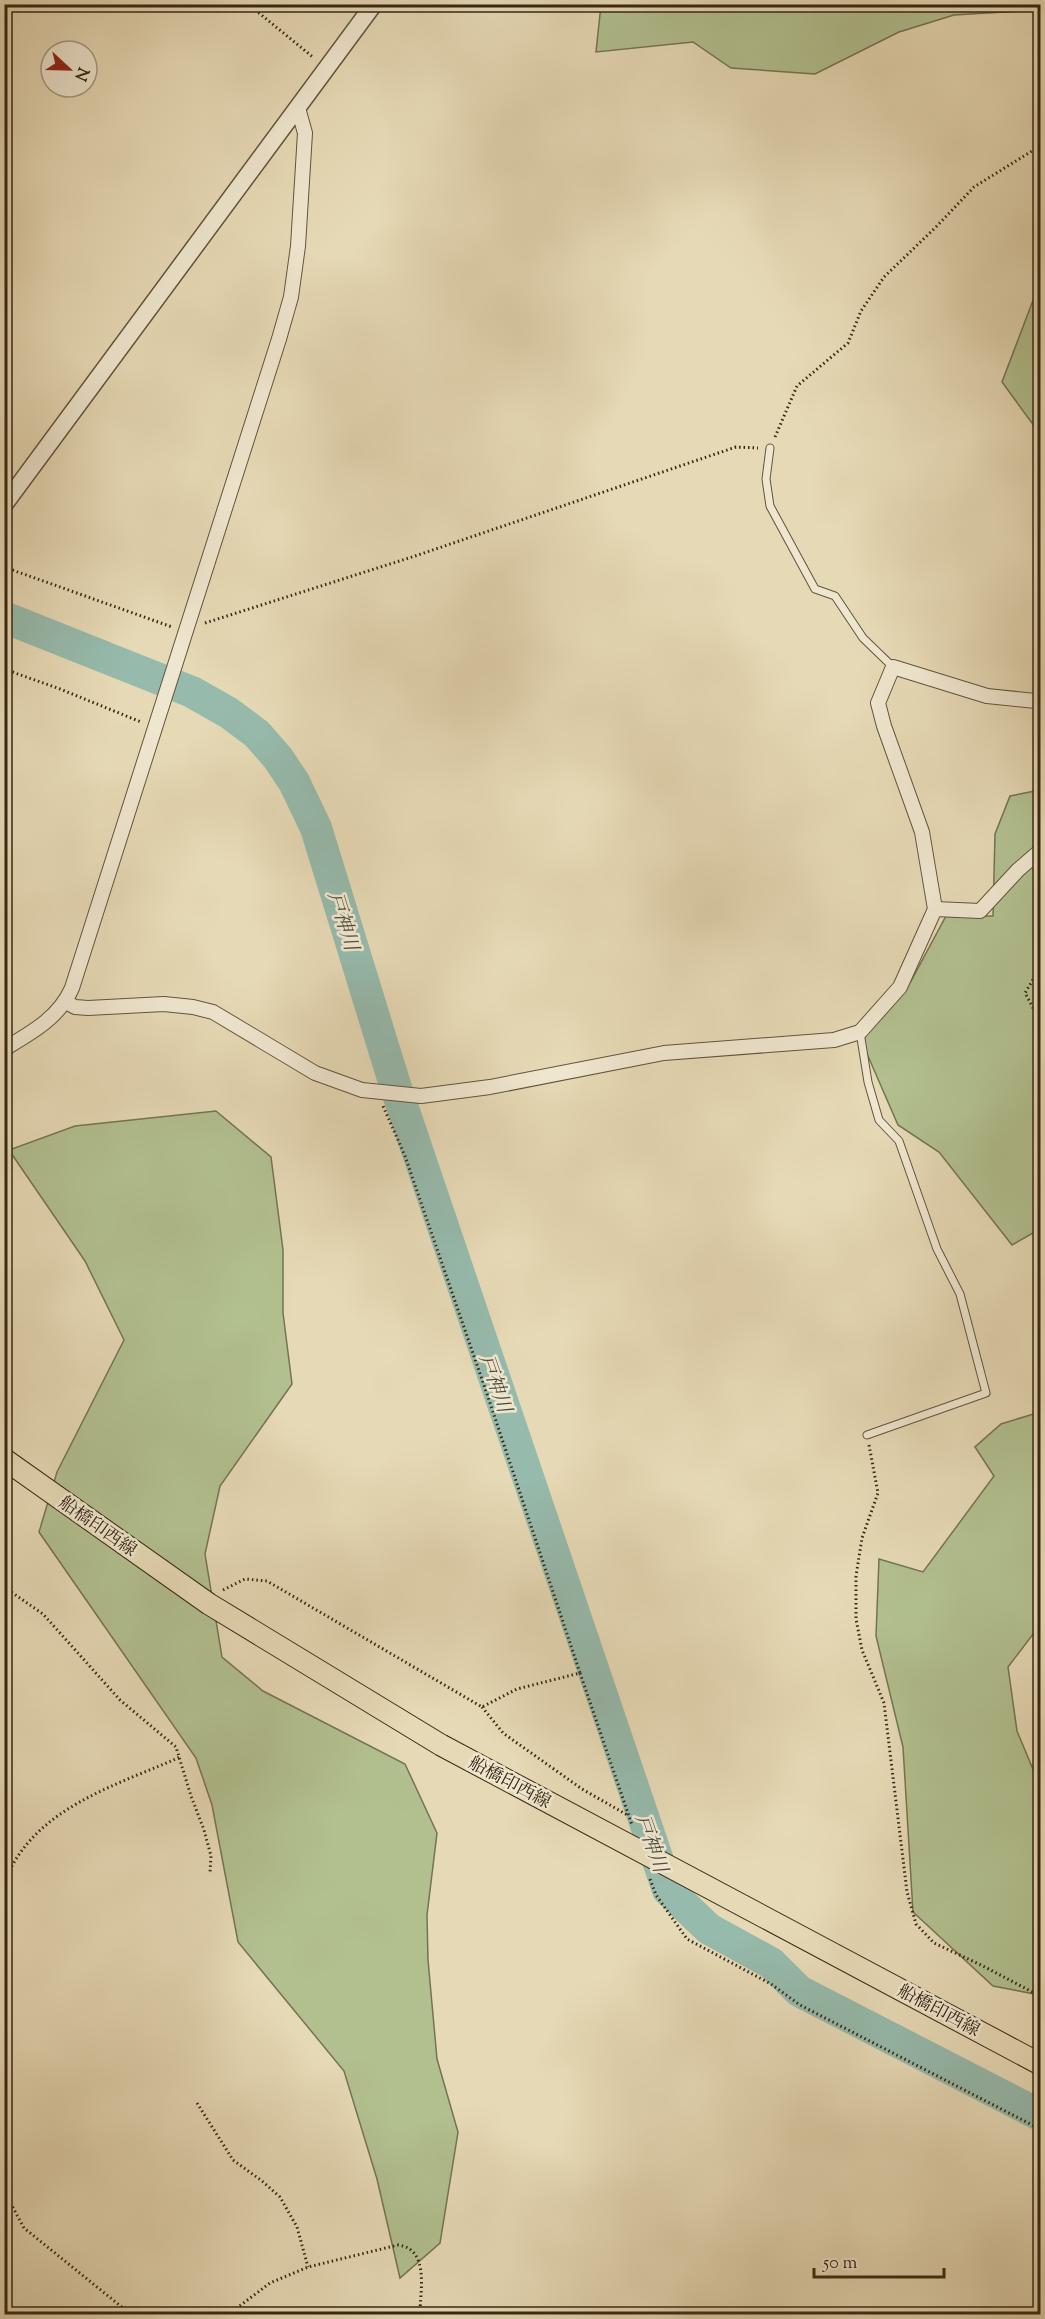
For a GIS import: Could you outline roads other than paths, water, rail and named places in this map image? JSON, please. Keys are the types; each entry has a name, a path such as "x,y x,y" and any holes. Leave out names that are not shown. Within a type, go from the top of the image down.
{"main road":[{"name":"船橋印西線","path":"4,1459 209,1604 441,1745 1041,2064"}],"street":[{"path":"4,505 374,4"},
{"path":"4,1049 54,1016 66,1002 279,339 291,297 298,246 305,133 298,108"},
{"path":"66,1002 75,1007 88,1008 164,1004 213,1012 315,1073 362,1090 381,1094 421,1096 490,1087 664,1053 834,1040 860,1032 900,987 935,909 922,832 878,703 893,667 987,696 1036,701 1041,699"},
{"path":"935,909 980,911 1018,870 1041,851"}],"lane":[{"path":"770,448 766,479 770,506 815,589 835,596 863,638 893,667"},
{"path":"860,1032 868,1082 879,1120 899,1141 937,1249 960,1294 986,1393 867,1435"}],"waterway":[{"name":"戸神川","path":"4,617 192,692 229,713 257,734 278,758 294,782 316,828 395,1085 668,1890 709,1929 771,1963 799,1991 1040,2115"}]}
